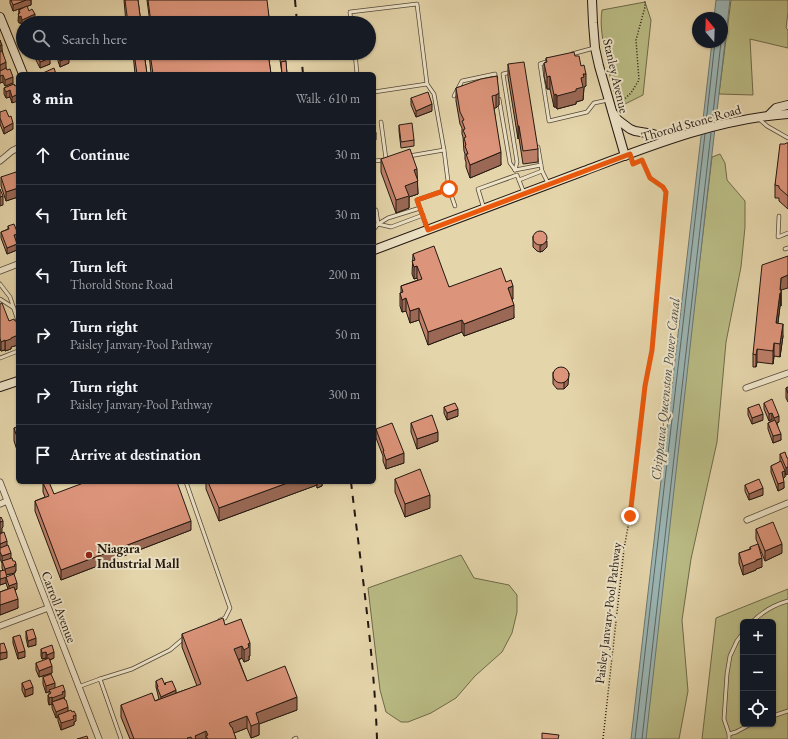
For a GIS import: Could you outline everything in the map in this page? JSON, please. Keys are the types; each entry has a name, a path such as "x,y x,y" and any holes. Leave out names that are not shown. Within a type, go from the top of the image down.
{"main road":[{"name":"Stanley Avenue","path":"592,0 595,48 599,66 610,110 627,155"},
{"path":"0,17 16,57"},
{"path":"17,60 22,72"},
{"name":"Thorold Stone Road","path":"376,248 428,230 670,139 727,123 769,116 776,108 788,105"},
{"path":"610,110 618,120 630,129 670,139"},
{"path":"769,116 788,116"},
{"path":"0,387 16,381"}],"street":[{"path":"0,161 16,149"},
{"path":"0,271 16,265"},
{"path":"746,388 788,373"},
{"name":"Carroll Avenue","path":"0,482 99,739"},
{"path":"0,504 7,501"},
{"path":"747,520 788,503"},
{"path":"0,626 48,608"}],"lane":[{"path":"406,0 406,5"},
{"path":"350,16 350,12 417,4 427,84 434,94 449,189 455,206"},
{"path":"569,56 595,48"},
{"path":"356,60 358,72"},
{"path":"554,60 540,64 549,121 586,112 594,103 608,100"},
{"path":"515,170 517,162 503,74 518,71"},
{"path":"454,96 462,81 495,74 496,82"},
{"path":"376,92 427,84"},
{"path":"499,97 510,163 515,170 524,194"},
{"path":"757,118 767,126 788,138"},
{"path":"381,122 386,159"},
{"path":"537,143 542,171 549,184"},
{"path":"408,156 444,150"},
{"path":"376,161 394,158"},
{"path":"515,170 541,165"},
{"path":"519,180 542,171"},
{"path":"484,209 478,189 517,175"},
{"path":"428,230 417,200 449,189"},
{"path":"376,226 388,218 420,208"},
{"path":"376,210 378,224"},
{"path":"378,224 391,227 423,216"},
{"path":"778,216 778,237 788,233"},
{"path":"0,284 10,298 16,314"},
{"path":"0,299 14,308"},
{"path":"0,357 16,352"},
{"path":"187,484 230,608 224,618 218,621"},
{"path":"755,619 759,614 770,608 788,601"},
{"path":"729,739 729,734 724,719 724,708 730,656 740,636"},
{"path":"78,687 132,669 170,650 186,637"},
{"path":"100,679 121,739"},
{"path":"776,715 788,711"},
{"path":"729,734 745,727"}],"path":[{"path":"621,108 620,102 631,93 639,80 636,40 646,0"},
{"name":"Paisley Janvary-Pool Pathway","path":"603,739 624,550 630,516 645,386 652,350 666,192 663,187 650,178 642,160 633,164 627,155"}],"green space":[{"path":"731,0 788,0 786,28 788,30 788,48 750,39 753,95 719,94 725,48 728,48 728,24"},
{"path":"645,2 651,20 643,95 619,107 610,77 604,47 601,24 602,10"},
{"path":"720,154 725,163 727,180 745,201 745,227 741,267 726,342 717,442 691,559 682,620 688,691 679,739 643,739 712,157"},
{"path":"461,555 474,578 509,585 517,595 517,612 512,633 502,652 475,676 456,698 431,713 408,722 401,722 386,712 380,690 368,588"},
{"path":"788,589 788,739 702,739 716,618"}],"water":[{"name":"Chippawa-Queenston Power Canal","path":"716,0 730,0 728,17 728,12 715,12"},
{"name":"Chippawa-Queenston Power Canal","path":"711,48 724,48 646,739 631,739"}],"building":[{"path":"11,0 26,0 13,5"},
{"path":"125,0 138,0 140,16 127,16"},
{"path":"148,0 267,0 269,16 150,16"},
{"path":"27,6 29,11 32,9 35,14 31,16 19,16 19,10"},
{"path":"2,51 6,62 0,65 0,52"},
{"path":"574,52 575,56 579,56 581,66 584,65 586,74 583,74 584,77 581,78 583,87 576,89 576,91 557,96 556,94 554,95 550,76 547,77 544,63 547,62 546,58"},
{"path":"135,60 145,60 147,72 137,72"},
{"path":"151,60 269,60 271,72 153,72"},
{"path":"286,61 287,72 282,72 281,62"},
{"path":"524,62 538,149 523,151 508,64"},
{"path":"6,68 7,70 10,69 13,77 5,80 3,75 0,76 0,71"},
{"path":"54,68 55,72 45,72"},
{"path":"497,76 499,93 492,96 501,152 470,165 466,154 468,154 464,138 466,137 463,130 465,129 462,121 464,120 460,112 456,88 481,79"},
{"path":"14,84 16,86 16,95 12,97 10,90 6,92 4,88"},
{"path":"428,92 432,104 416,111 411,98"},
{"path":"6,110 9,117 11,116 13,123 4,128 0,118 0,112"},
{"path":"412,123 414,140 401,142 399,125"},
{"path":"788,143 788,196 779,188 779,186 775,185 780,144"},
{"path":"410,149 417,169 414,170 418,181 405,186 409,196 396,200 381,159"},
{"path":"16,172 16,189 6,192 1,177"},
{"path":"0,189 3,196 0,197"},
{"path":"14,224 16,229 16,234 14,235 16,244 7,248 1,232 9,229 8,226"},
{"path":"540,231 545,233 547,238 545,243 540,245 535,243 533,238 535,233"},
{"path":"434,246 449,287 501,268 506,282 511,280 513,286 508,288 514,305 464,324 462,320 428,332 419,308 410,311 406,298 402,300 400,293 403,292 401,286 422,279 417,266 414,267 412,261 415,260 413,254"},
{"path":"788,256 788,275 781,278 781,293 776,323 783,324 780,344 774,343 773,351 757,349 756,355 753,354 762,265"},
{"path":"2,303 9,321 14,319 16,321 16,336 1,342 0,338 0,304"},
{"path":"561,367 568,372 569,375 564,382 561,383 554,378 553,375 558,368"},
{"path":"772,399 779,416 774,418 772,413 769,414 764,403"},
{"path":"455,403 458,409 447,413 444,407"},
{"path":"759,404 763,414 752,418 748,408"},
{"path":"432,415 438,432 417,439 411,423"},
{"path":"775,420 781,434 773,436 768,423"},
{"path":"392,423 404,453 386,460 376,429"},
{"path":"785,452 788,458 788,467 786,468 780,454"},
{"path":"781,461 785,471 782,472 784,482 778,484 771,466"},
{"path":"420,469 430,495 405,504 395,479"},
{"path":"759,479 763,488 749,494 745,485"},
{"name":"Niagara Industrial Mall","path":"43,484 50,484 54,494 81,484 178,484 191,521 61,570 35,501 49,496"},
{"path":"209,484 285,484 219,508"},
{"path":"773,522 782,544 765,551 756,529"},
{"path":"4,532 7,541 0,544 0,534"},
{"path":"758,544 762,558 743,566 739,553 751,549 750,547"},
{"path":"8,545 11,553 2,556 0,548"},
{"path":"12,558 13,561 15,561 15,566 5,569 2,561"},
{"path":"5,570 7,577 0,579 0,571"},
{"path":"14,574 17,583 9,586 6,577"},
{"path":"14,587 18,599 0,605 0,592"},
{"path":"223,618 225,625 241,619 250,643 248,644 249,647 244,650 242,646 234,649 247,681 285,666 297,697 256,713 259,723 251,726 247,716 229,723 236,739 208,739 206,736 208,735 206,731 195,736 195,739 192,739 191,737 187,738 188,739 134,739 121,705 152,693 155,701 201,684 182,634"},
{"path":"33,629 36,638 28,641 26,631"},
{"path":"20,635 25,651 18,653 13,637"},
{"path":"4,643 7,652 0,653 0,644"},
{"path":"52,645 54,652 47,655 46,652 42,653 41,649"},
{"path":"49,658 52,666 39,671 36,663"},
{"path":"51,674 55,683 46,686 43,677"},
{"path":"162,678 165,685 165,683 172,681 176,690 161,697 156,681"},
{"path":"30,680 33,687 25,690 22,683"},
{"path":"63,685 65,691 62,692 63,694 49,698 48,695 51,693 49,690"},
{"path":"64,698 68,707 56,712 52,702"},
{"path":"71,710 72,712 74,711 76,715 73,716 74,719 61,723 58,715"},
{"path":"542,733 559,735 558,739 542,739"},
{"path":"87,736 88,739 77,739"}],"railway":[{"path":"295,0 296,16"},
{"path":"302,60 303,72"},
{"path":"351,484 370,642 377,739"}],"place":[{"name":"Niagara Industrial Mall","path":"89,555"}],"route":[{"path":"449,189 417,200 428,230 630,154 633,164 642,160 650,178 663,187 666,192 652,350 645,386 630,516"}]}
